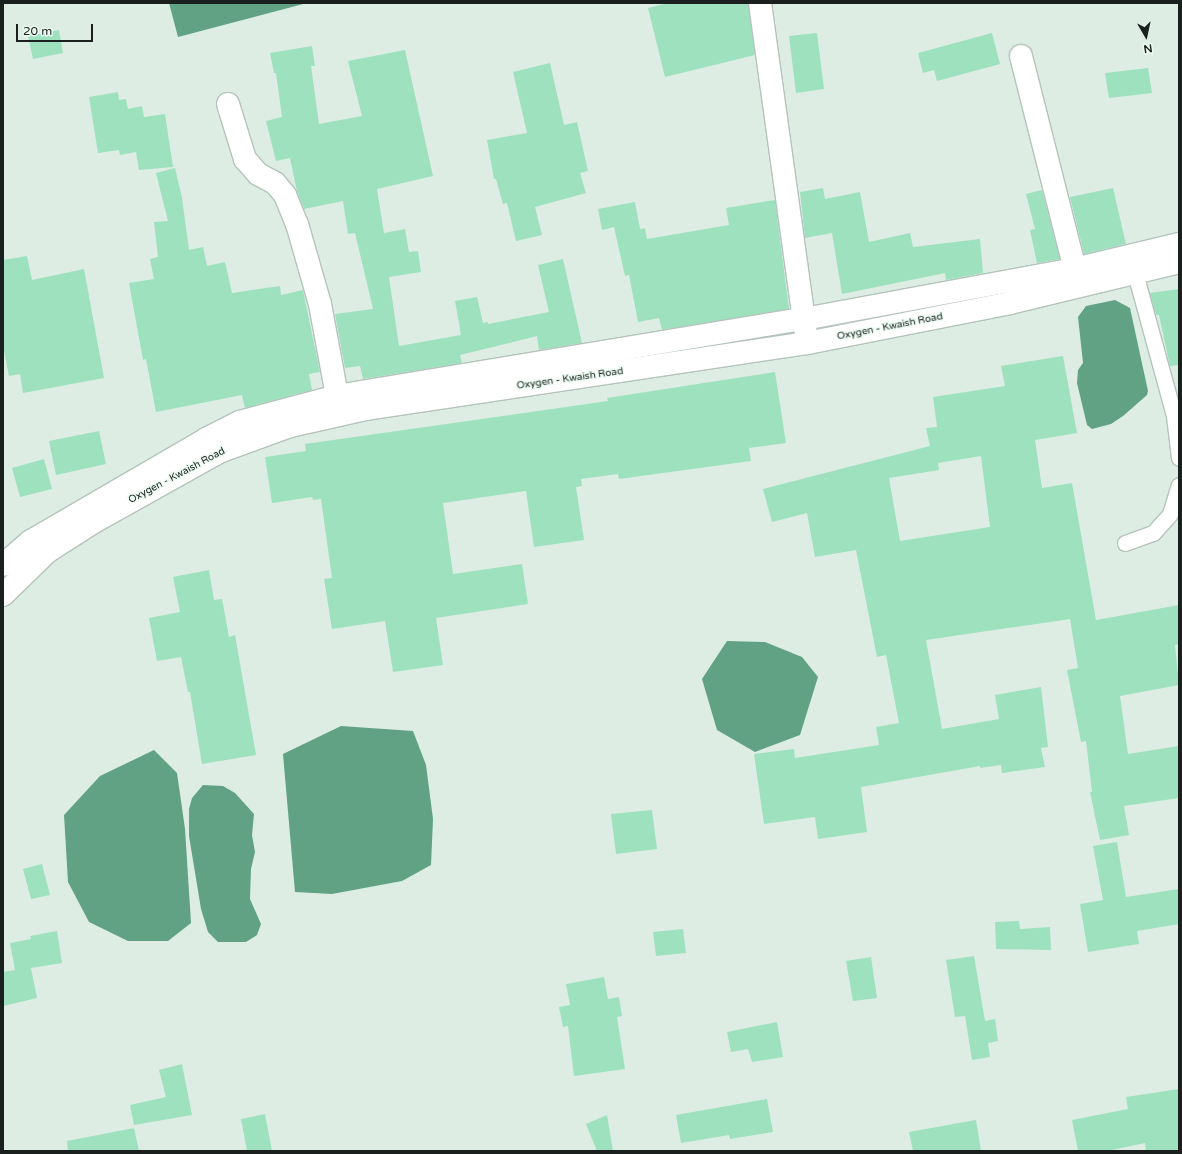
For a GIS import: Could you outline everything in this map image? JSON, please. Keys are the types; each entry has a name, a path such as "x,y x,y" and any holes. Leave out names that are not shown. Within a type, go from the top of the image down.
{"main road":[{"path":"760,3 807,343"},
{"path":"1021,56 1075,269"},
{"path":"228,104 245,159 258,174 275,184 285,195 297,224 320,304 337,396"},
{"name":"Oxygen - Kwaish Road","path":"3,565 31,541 206,439 240,422 337,396 804,319 1075,269 1179,244"},
{"name":"Oxygen - Kwaish Road","path":"3,594 47,552 94,522 219,452 290,426 366,409 807,343 1010,303 1179,262"}],"lane":[{"path":"1135,273 1174,416 1179,458"},
{"path":"1124,543 1153,533 1170,514 1179,485"}],"shaded area":[{"path":"169,3 307,3 178,37"},
{"path":"1115,300 1130,308 1148,391 1147,395 1123,416 1111,424 1092,429 1087,425 1077,383 1078,370 1083,363 1078,317 1086,306"},
{"path":"727,641 765,642 802,657 818,677 800,735 755,752 717,730 702,679"},
{"path":"341,726 413,731 426,765 433,819 431,865 402,881 332,894 295,892 283,754"},
{"path":"154,750 177,773 185,829 191,923 168,941 128,941 89,922 68,882 64,815 100,776"},
{"path":"203,785 223,786 235,793 254,814 252,835 255,852 251,869 250,899 261,924 257,935 246,942 218,942 208,932 201,909 189,836 189,809 192,798"}],"building":[{"path":"668,3 748,3 755,55 665,77 648,8"},
{"path":"59,30 63,53 33,59 28,36"},
{"path":"817,33 824,89 796,93 789,36"},
{"path":"992,33 1000,64 937,81 934,70 923,73 918,53"},
{"path":"312,46 315,66 311,66 319,124 362,116 348,61 405,50 433,176 377,189 384,233 405,229 409,252 418,251 421,272 389,277 399,346 461,335 455,301 477,297 483,323 488,322 488,324 549,312 538,265 563,259 582,343 539,350 537,336 460,355 462,363 363,379 360,366 345,368 335,314 373,309 355,233 348,234 343,201 304,209 297,191 290,158 276,161 266,121 282,117 276,73 274,73 270,53"},
{"path":"550,63 564,125 577,122 588,171 580,173 586,193 535,207 542,235 516,241 507,203 503,204 496,179 494,179 487,140 527,133 513,72"},
{"path":"1148,68 1152,93 1109,98 1105,73"},
{"path":"118,92 119,100 126,99 128,109 142,106 144,117 165,114 173,167 139,170 136,152 120,155 119,150 98,153 89,97"},
{"path":"175,168 182,198 189,250 203,247 207,266 225,262 232,293 280,286 281,295 303,290 320,372 309,374 312,390 245,408 242,395 156,412 146,359 143,360 129,283 154,279 150,259 158,257 154,222 168,221 156,173"},
{"path":"823,188 825,199 860,192 869,242 910,233 913,247 980,239 983,273 946,280 945,273 842,294 832,233 805,238 800,192"},
{"path":"1113,188 1126,244 1084,254 1070,197"},
{"path":"1042,190 1060,259 1037,263 1030,230 1035,229 1026,194"},
{"path":"775,200 789,309 662,330 659,318 638,322 629,275 625,276 614,227 602,230 598,209 635,202 640,229 645,228 647,239 729,225 726,208"},
{"path":"27,256 32,280 84,269 104,378 23,393 20,374 9,376 3,346 3,260"},
{"path":"1179,289 1179,365 1170,366 1159,315 1156,315 1150,293"},
{"path":"1063,356 1077,433 1035,440 1042,488 1072,483 1096,620 1179,605 1179,644 1175,645 1179,685 1120,696 1128,754 1179,746 1179,798 1124,806 1129,835 1100,840 1090,792 1092,792 1086,741 1081,742 1067,670 1078,668 1070,619 926,640 942,729 999,719 995,695 1041,687 1048,747 1041,748 1045,767 1002,773 1001,765 980,768 980,766 861,787 867,832 818,839 815,817 764,824 754,754 794,749 795,758 879,745 876,727 899,723 886,655 877,657 856,550 815,557 807,513 772,522 763,489 930,446 926,428 937,427 933,397 1005,386 1001,366","holes":["981,456 990,527 900,541 889,478 939,470 938,463"]},
{"path":"775,372 786,443 749,448 751,461 619,479 618,474 581,479 582,486 576,487 584,540 534,547 526,491 443,503 453,574 522,564 528,604 436,618 443,665 393,672 385,621 332,629 324,579 332,578 321,499 313,500 312,497 272,503 265,457 306,451 305,444 608,401 607,398"},
{"path":"99,431 106,464 56,475 49,441"},
{"path":"44,459 52,489 20,497 12,468"},
{"path":"209,570 214,600 222,599 229,637 235,635 256,755 202,764 190,692 188,692 181,657 157,661 149,618 180,612 173,577"},
{"path":"652,810 657,849 616,854 611,814"},
{"path":"1117,842 1126,897 1179,889 1179,924 1137,931 1139,944 1088,952 1080,904 1103,900 1093,846"},
{"path":"42,864 50,895 31,899 23,869"},
{"path":"1019,921 1020,929 1050,927 1051,950 996,949 995,922"},
{"path":"683,929 686,953 656,956 653,932"},
{"path":"57,931 62,963 31,968 37,998 3,1006 3,972 15,970 10,943 31,939 30,936"},
{"path":"974,956 985,1021 995,1019 998,1041 988,1043 990,1057 972,1060 965,1016 955,1017 946,960"},
{"path":"871,957 877,998 853,1001 846,961"},
{"path":"604,977 608,999 619,997 622,1016 617,1017 625,1069 574,1076 568,1026 563,1027 559,1007 570,1005 566,984"},
{"path":"777,1022 783,1057 752,1062 748,1049 731,1052 727,1032"},
{"path":"182,1064 192,1115 134,1125 130,1105 166,1097 159,1070"},
{"path":"1179,1089 1179,1151 1146,1151 1145,1143 1107,1151 1078,1151 1072,1120 1128,1109 1126,1097"},
{"path":"767,1099 773,1132 730,1139 729,1135 681,1143 676,1115"},
{"path":"265,1114 272,1151 247,1151 241,1119"},
{"path":"607,1115 613,1151 597,1151 586,1124"},
{"path":"976,1120 981,1151 913,1151 909,1132"},
{"path":"134,1128 139,1151 68,1151 67,1141"}]}
